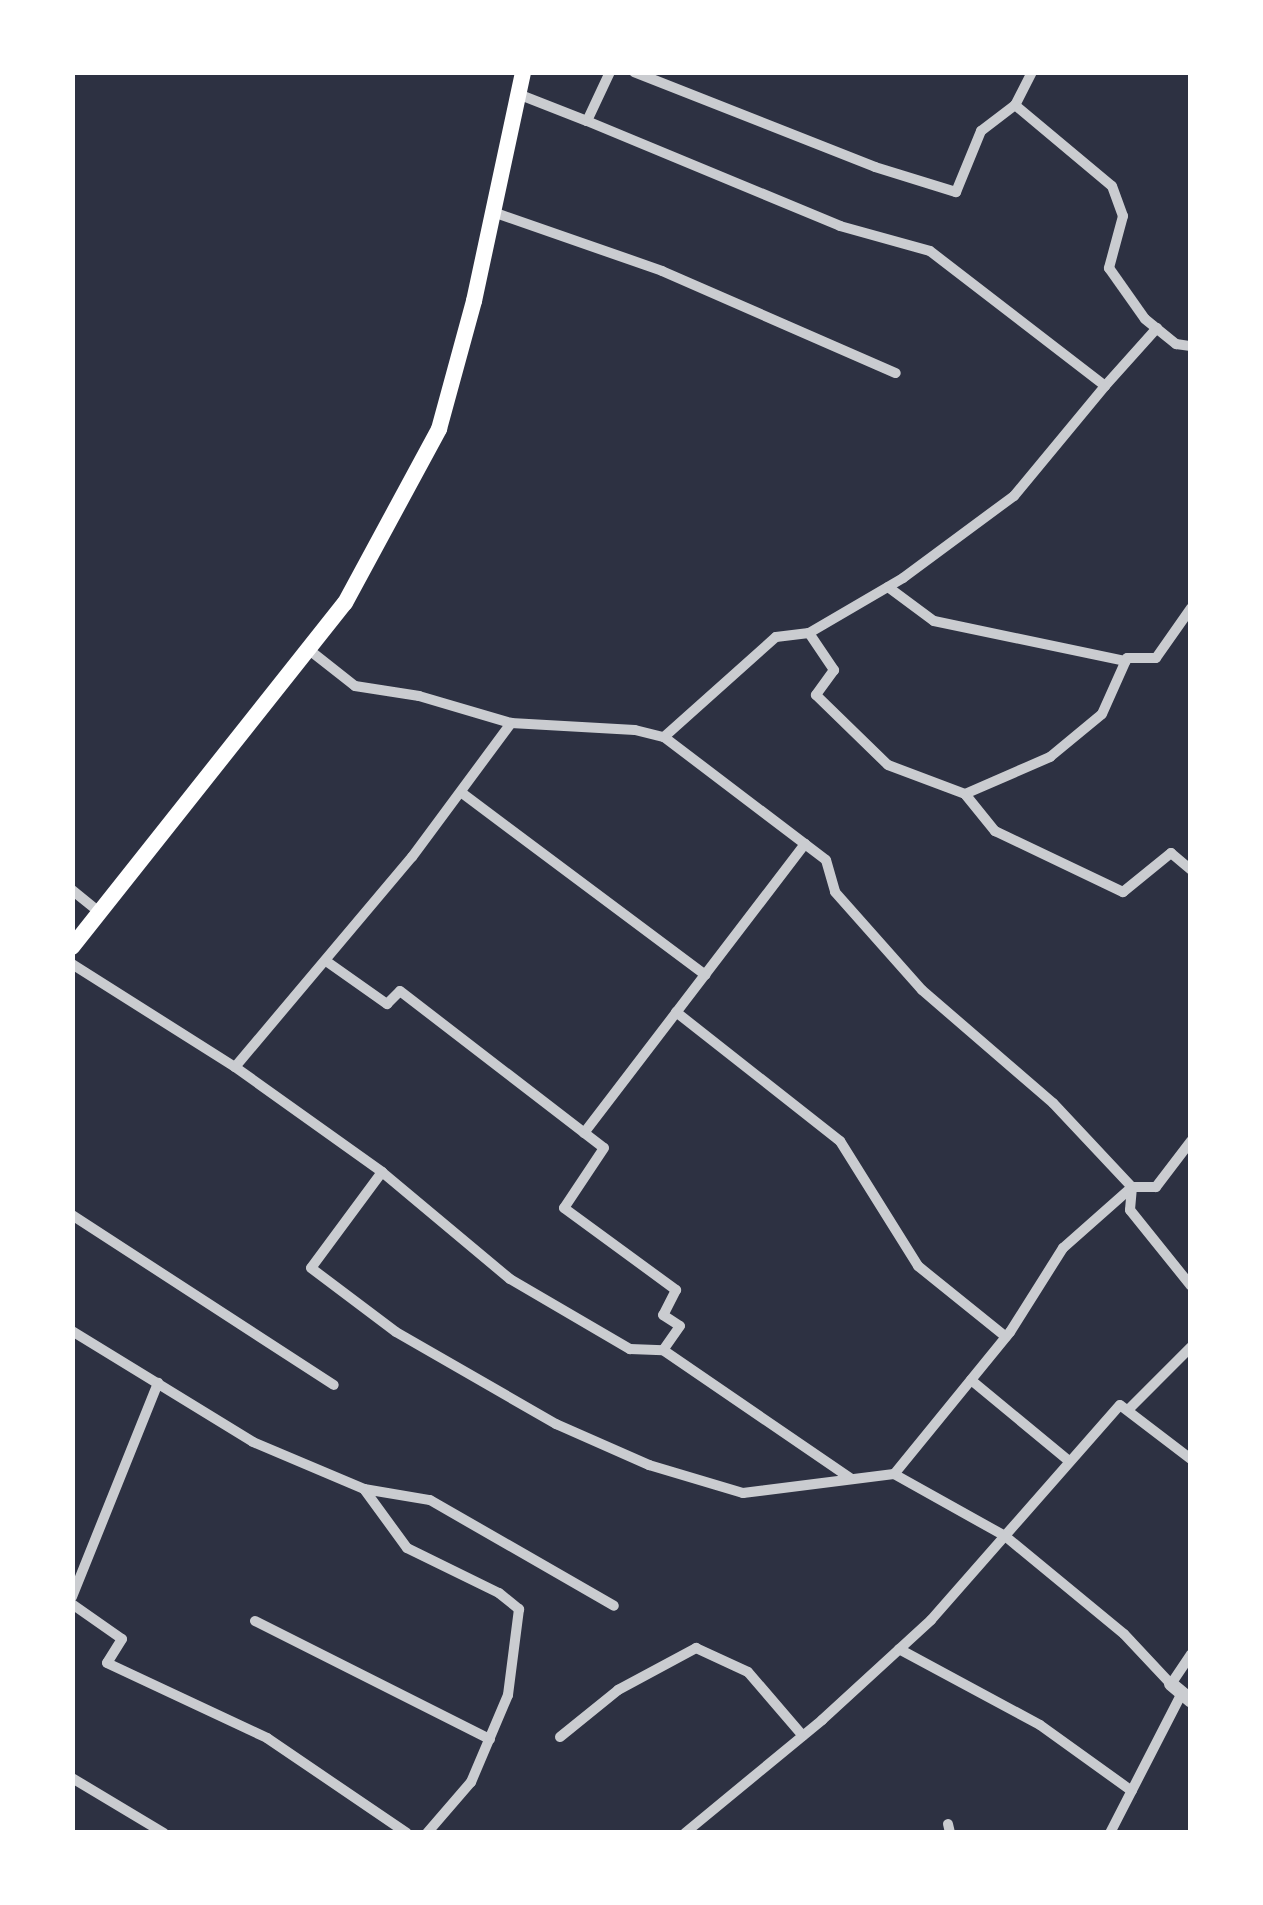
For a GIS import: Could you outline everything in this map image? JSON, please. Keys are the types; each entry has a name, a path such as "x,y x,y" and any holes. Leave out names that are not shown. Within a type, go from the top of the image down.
{"main road":[{"path":"72,947 345,603 439,429 524,72"}],"street":[{"path":"587,121 610,72"},
{"path":"634,72 875,167 956,191 981,131 1015,105 1032,72"},
{"path":"518,94 840,226 930,251 1105,386"},
{"path":"1015,105 1112,186 1123,216 1109,268 1157,328 1176,344 1191,346"},
{"path":"493,212 662,271 896,373"},
{"path":"664,737 776,637 809,633 888,586 1014,496 1157,328"},
{"path":"888,586 934,621 1126,661 1156,658 1191,608"},
{"path":"809,633 834,670 816,695 848,732 887,765 965,794 995,831 1123,892 1171,853 1191,870"},
{"path":"308,649 355,686 419,696 511,723 635,730 664,737 826,860 835,892 922,990 1053,1103 1132,1187 1130,1210 1191,1286"},
{"path":"965,794 1050,757 1102,714 1126,661"},
{"path":"235,1066 462,793 511,723"},
{"path":"462,793 705,975"},
{"path":"584,1132 805,844"},
{"path":"72,890 97,910"},
{"path":"326,961 387,1004 400,991 604,1148 564,1208 676,1290 663,1316 680,1326 663,1350"},
{"path":"72,964 235,1066 382,1172 510,1280 630,1349 663,1350 850,1478"},
{"path":"676,1012 841,1141 918,1266 1006,1336"},
{"path":"894,1474 1006,1336 1063,1248 1132,1187 1156,1187 1191,1142"},
{"path":"382,1172 311,1268 396,1332 556,1424 649,1465 743,1492 894,1474 1005,1536 1124,1634 1181,1692"},
{"path":"72,1215 334,1384"},
{"path":"72,1331 254,1442 364,1489 430,1500 614,1606"},
{"path":"1127,1410 1191,1347"},
{"path":"971,1380 1069,1461"},
{"path":"158,1383 72,1600 122,1639 107,1663 267,1738 407,1833"},
{"path":"685,1833 899,1649 1120,1405 1191,1459"},
{"path":"364,1489 407,1547 499,1593 519,1610 508,1695 490,1739 471,1783 427,1833"},
{"path":"255,1621 490,1739"},
{"path":"560,1737 618,1690 696,1648 748,1672 803,1736"},
{"path":"899,1649 1040,1724 1132,1791"},
{"path":"1110,1833 1181,1692 1191,1654"},
{"path":"72,1778 164,1833"}]}
